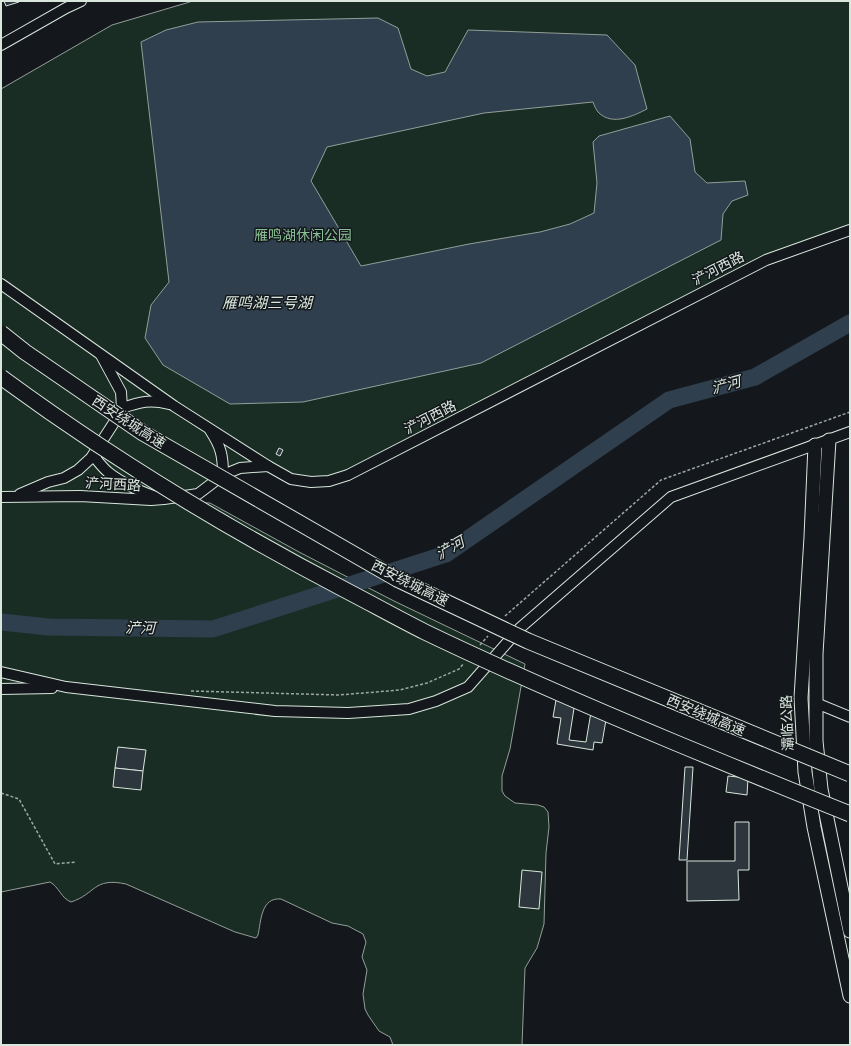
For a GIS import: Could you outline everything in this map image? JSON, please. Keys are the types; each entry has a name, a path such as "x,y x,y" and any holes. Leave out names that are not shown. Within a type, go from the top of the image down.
{"highway":[{"name":"西安绕城高速","path":"1,333 25,352 143,433 397,579 528,641 850,774"},
{"path":"1,377 65,422 184,500 303,568 424,631 609,715 850,814"}],"main road":[{"name":"灞临公路","path":"829,440 816,654 816,741 821,790 850,931"},
{"name":"灞临公路","path":"816,445 801,698 805,772 814,827 850,996"}],"street":[{"path":"1,45 81,1"},
{"name":"浐河西路","path":"1,497 80,496 151,500 164,499 198,494 223,475 240,468 268,466 291,479 311,482 329,481 348,475 766,260 850,230"},
{"path":"1,284 174,406 268,466"},
{"path":"16,496 48,482 64,478 78,470 91,458 122,408 121,392 100,354"},
{"path":"122,408 141,401 158,401 174,406"},
{"path":"208,427 219,444 223,463 223,475"},
{"path":"1,672 66,687 275,711 348,713 409,709 436,701 468,687 520,628 672,497 850,432"},
{"path":"96,450 96,459 109,473 149,495 164,499"},
{"path":"1,689 66,687"},
{"path":"816,703 850,716"}],"path":[{"path":"502,619 507,613"},
{"path":"478,647 488,636"},
{"path":"186,691 339,695 400,690 427,683 459,669 464,663"},
{"path":"1,794 18,799 55,864 76,862"}],"green space":[{"name":"雁鸣湖休闲公园","path":"193,1 850,1 850,230 766,260 348,475 311,482 268,466 240,468 198,494 148,501 210,503 299,552 394,601 525,664 510,749 502,776 502,791 505,796 515,803 544,807 548,812 549,827 546,853 544,924 537,948 525,968 522,1045 393,1045 390,1037 379,1031 365,1009 363,994 367,970 362,957 366,942 363,934 348,926 332,923 281,899 274,899 266,906 261,917 258,935 256,938 235,932 126,884 115,882 96,887 86,895 71,902 65,898 50,882 1,892 1,89 112,25"}],"water":[{"name":"雁鸣湖三号湖","path":"378,18 398,28 411,69 427,76 445,72 468,30 607,35 635,65 647,109 629,117 617,119 610,119 599,113 593,102 484,113 327,147 311,181 361,266 469,244 540,232 570,224 594,213 597,183 593,142 599,136 670,116 690,139 695,172 707,183 745,181 748,195 732,201 723,214 721,240 481,363 303,402 230,404 163,365 145,338 151,305 169,282 141,42 166,30 198,22"}],"building":[{"path":"4,1 19,1 19,2 6,6"},
{"path":"279,448 283,450 280,456 276,454"},
{"path":"556,700 575,702 569,740 586,742 591,712 607,714 602,743 594,742 593,750 557,744 561,718 553,717"},
{"path":"118,747 146,750 143,771 115,768"},
{"path":"685,767 693,767 687,860 679,860"},
{"path":"115,768 143,771 141,790 113,787"},
{"path":"728,776 748,778 747,795 726,792"},
{"path":"735,822 749,822 749,870 738,870 739,900 687,901 687,861 735,861"},
{"path":"522,870 542,872 539,909 519,907"}],"waterway":[{"name":"浐河","path":"1,622 49,627 213,629 446,554 669,400 755,377 850,323"}]}
